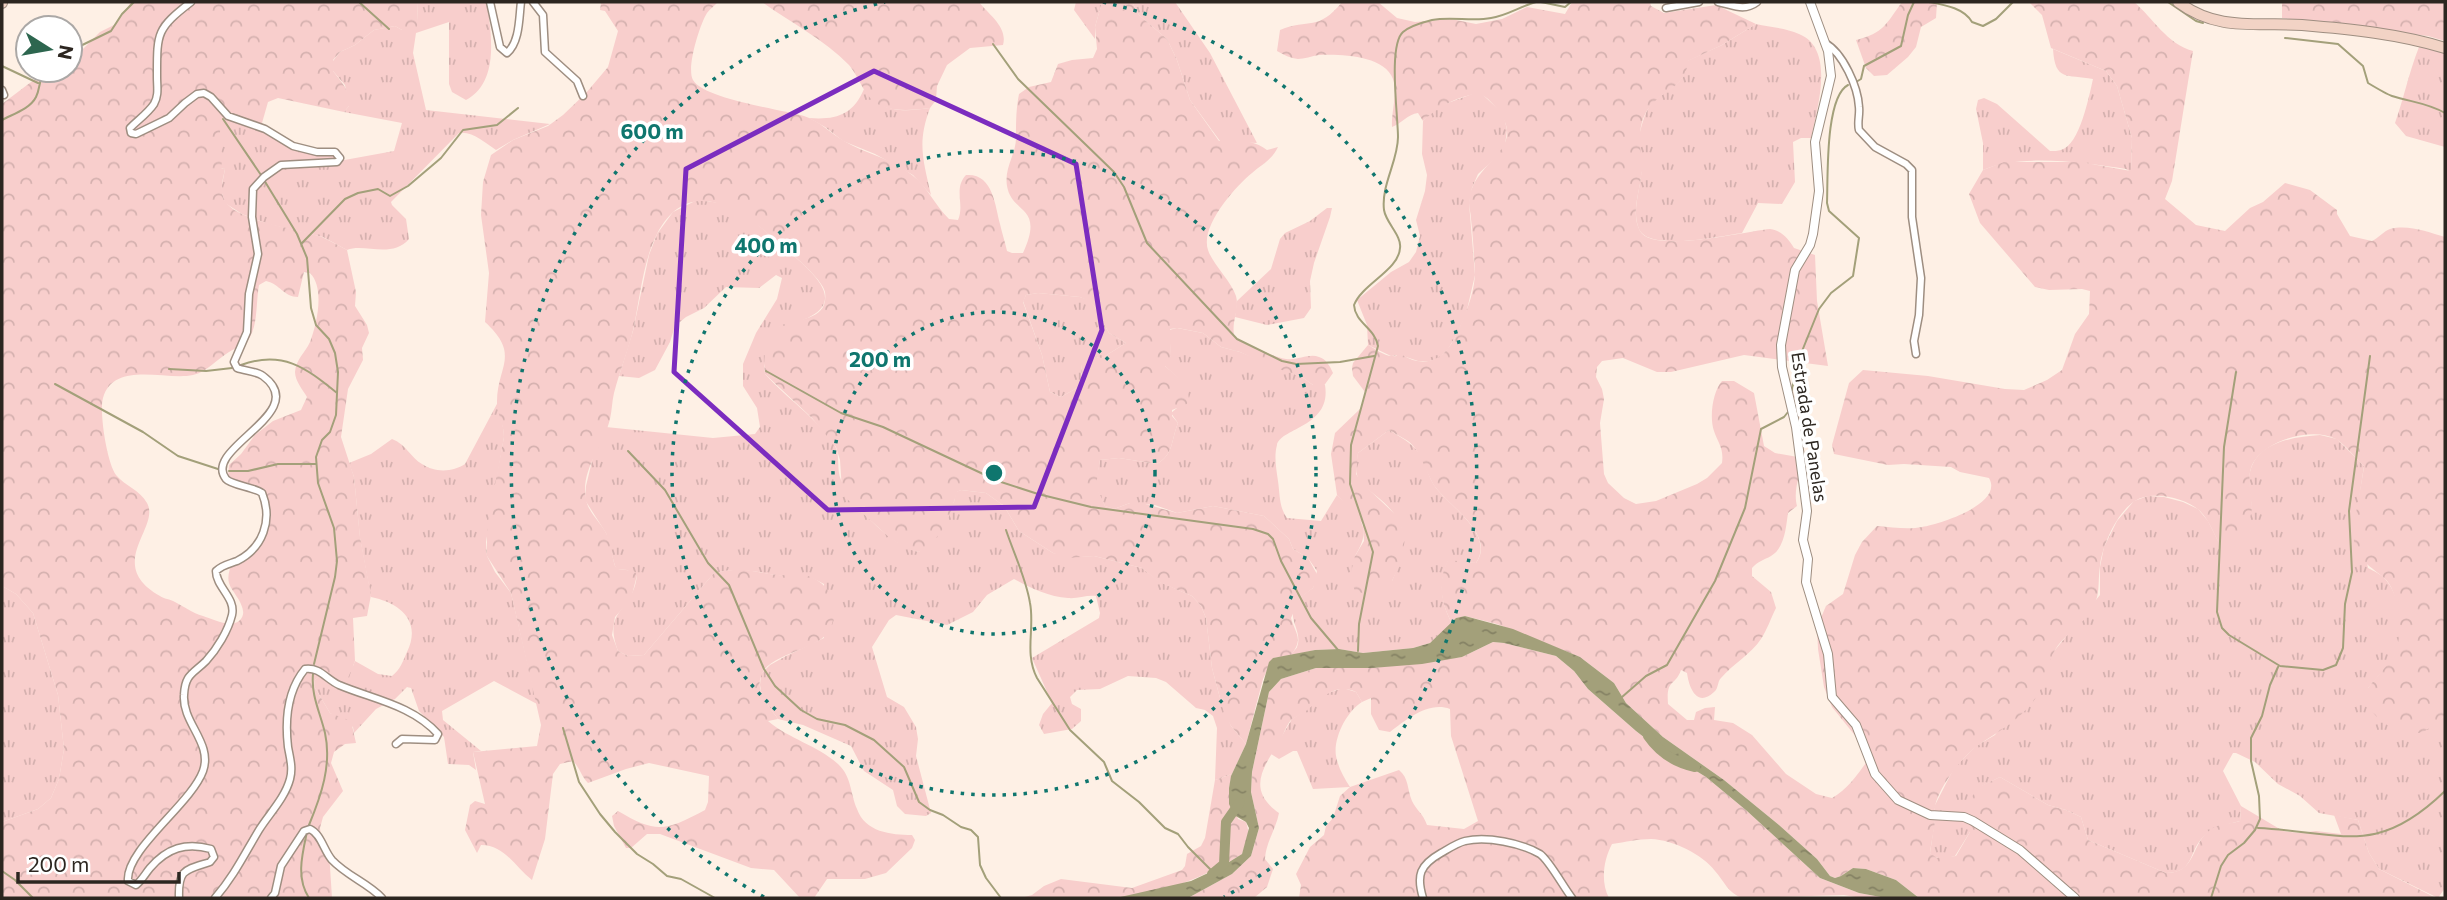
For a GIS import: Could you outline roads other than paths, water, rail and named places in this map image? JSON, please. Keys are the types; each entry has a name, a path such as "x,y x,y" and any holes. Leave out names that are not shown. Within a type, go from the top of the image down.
{"main road":[{"path":"2178,2 2207,17 2235,25 2320,27 2395,37 2445,48"}],"street":[{"path":"179,898 178,882 181,874 189,868 210,862 214,857 211,849 180,847 169,850 160,856 136,885 128,881 128,872 145,844 166,823 203,772 204,747 185,709 183,697 187,680 221,642 232,615 233,607 216,577 216,570 252,551 265,532 267,521 262,492 231,483 223,472 227,456 235,445 268,418 275,397 271,385 262,376 237,368 234,362 247,332 249,294 258,254 252,217 253,189 281,165 337,162 340,158 335,152 317,152 293,146 265,129 228,117 211,97 204,93 197,94 169,118 135,134 131,133 131,127 149,111 157,97 158,52 163,28 167,21 191,2"},
{"path":"491,2 500,47 507,52 511,50 517,33 521,2"},
{"path":"533,2 543,15 545,52 577,81 583,96"},
{"path":"1666,8 1699,2"},
{"path":"1718,2 1741,8 1757,2"},
{"name":"Estrada de Panelas","path":"1810,2 1831,64 1831,76 1815,142 1817,213 1810,245 1795,270 1781,345 1782,367 1796,426 1807,511 1803,541 1808,559 1806,582 1828,654 1832,697 1856,726 1875,774 1898,800 1930,815 1964,817 1973,821 2020,850 2075,898"},
{"path":"1825,43 1838,55 1856,94 1860,111 1859,130 1875,148 1912,170 1912,218 1921,278 1914,341 1916,354"},
{"path":"215,898 232,879 290,781 292,768 287,715 298,678 305,670 312,668 338,684 390,703 430,725 438,734 435,740 402,739 396,744"},
{"path":"271,898 275,893 281,866 304,831 310,829 317,833 323,848 333,861 348,875 382,898"},
{"path":"1423,898 1419,878 1423,866 1450,848 1472,840 1520,846 1542,855 1572,898"}],"water":[{"path":"1465,616 1513,629 1580,657 1614,683 1626,703 1663,737 1724,780 1779,825 1817,859 1830,876 1841,876 1853,868 1866,869 1896,880 1919,898 1886,898 1859,893 1820,878 1706,777 1636,731 1588,689 1574,671 1556,656 1493,642 1462,657 1422,664 1372,668 1316,668 1281,679 1269,692 1252,772 1251,792 1259,828 1251,856 1232,874 1188,898 1116,898 1191,881 1242,854 1249,828 1246,822 1234,815 1229,804 1229,788 1231,776 1246,744 1269,662 1273,658 1315,650 1339,649 1363,653 1413,648 1430,643 1456,618"}],"waterway":[{"path":"84,44 111,31 134,2"},
{"path":"359,2 389,29"},
{"path":"1358,651 1359,624 1373,552 1350,484 1351,445 1378,346 1355,311 1354,305 1364,290 1394,263 1400,248 1399,239 1384,210 1387,182 1398,137 1395,82 1398,39 1403,32 1417,24 1439,19 1491,18 1536,2"},
{"path":"1541,2 1565,7 1571,2"},
{"path":"1856,82 1861,79 1864,66 1901,46 1914,2"},
{"path":"1929,2 1959,10 1972,22 1983,26 1996,19 2013,2"},
{"path":"2168,2 2203,23"},
{"path":"2285,38 2338,44 2363,66 2368,83 2392,96 2445,113"},
{"path":"993,44 1018,79 1114,172 1124,187 1147,243 1237,339 1282,361 1296,364 1340,362 1374,356"},
{"path":"2,66 14,72"},
{"path":"2,120 26,108 38,93 40,84"},
{"path":"1792,390 1796,366 1819,309 1831,293 1853,276 1859,238 1829,211 1827,203 1832,121 1835,105 1848,85"},
{"path":"302,243 345,199 378,189 390,196 408,186 441,158 463,130 497,125 518,108"},
{"path":"223,119 261,175"},
{"path":"264,180 297,234 307,258 311,308 316,325 329,339 335,353 338,372 336,415 316,457 318,483 334,528 337,561 314,664"},
{"path":"2236,372 2224,447 2217,612 2222,628 2229,635 2280,666 2323,670 2336,665 2343,648 2345,604 2352,572 2349,511 2370,356"},
{"path":"241,365 269,359 281,360 303,369 337,393"},
{"path":"169,369 206,371 232,368"},
{"path":"766,371 841,413 883,427 998,481 1038,494 1091,507 1253,529 1268,534 1273,539 1281,561 1311,618 1338,650"},
{"path":"55,384 143,432 178,456 221,470"},
{"path":"1622,697 1646,676 1667,665 1715,581 1745,508 1761,429 1788,412"},
{"path":"628,451 665,490 708,563 729,585 764,669 775,686 801,710 817,719 845,725 874,740 904,767 919,802 971,830 978,837 980,865 1001,898"},
{"path":"229,471 248,471 278,464 315,464"},
{"path":"1006,530 1028,594 1031,612 1030,650 1037,678 1070,730 1104,762 1112,781 1139,802 1165,828 1178,834 1212,871"},
{"path":"2211,898 2221,866 2228,855 2255,830 2260,819 2259,796 2251,761 2251,738 2262,716 2278,667"},
{"path":"309,825 321,792 327,757 325,733 313,690 313,674"},
{"path":"563,728 579,782 615,832 637,854 667,876 681,879 715,898"},
{"path":"1648,736 1668,756 1695,767"},
{"path":"2258,828 2336,836 2378,833 2398,826 2421,812 2445,791"},
{"path":"1212,874 1224,864 1226,822 1240,802"},
{"path":"307,832 301,874 309,898"},
{"path":"2,871 33,898"}]}
